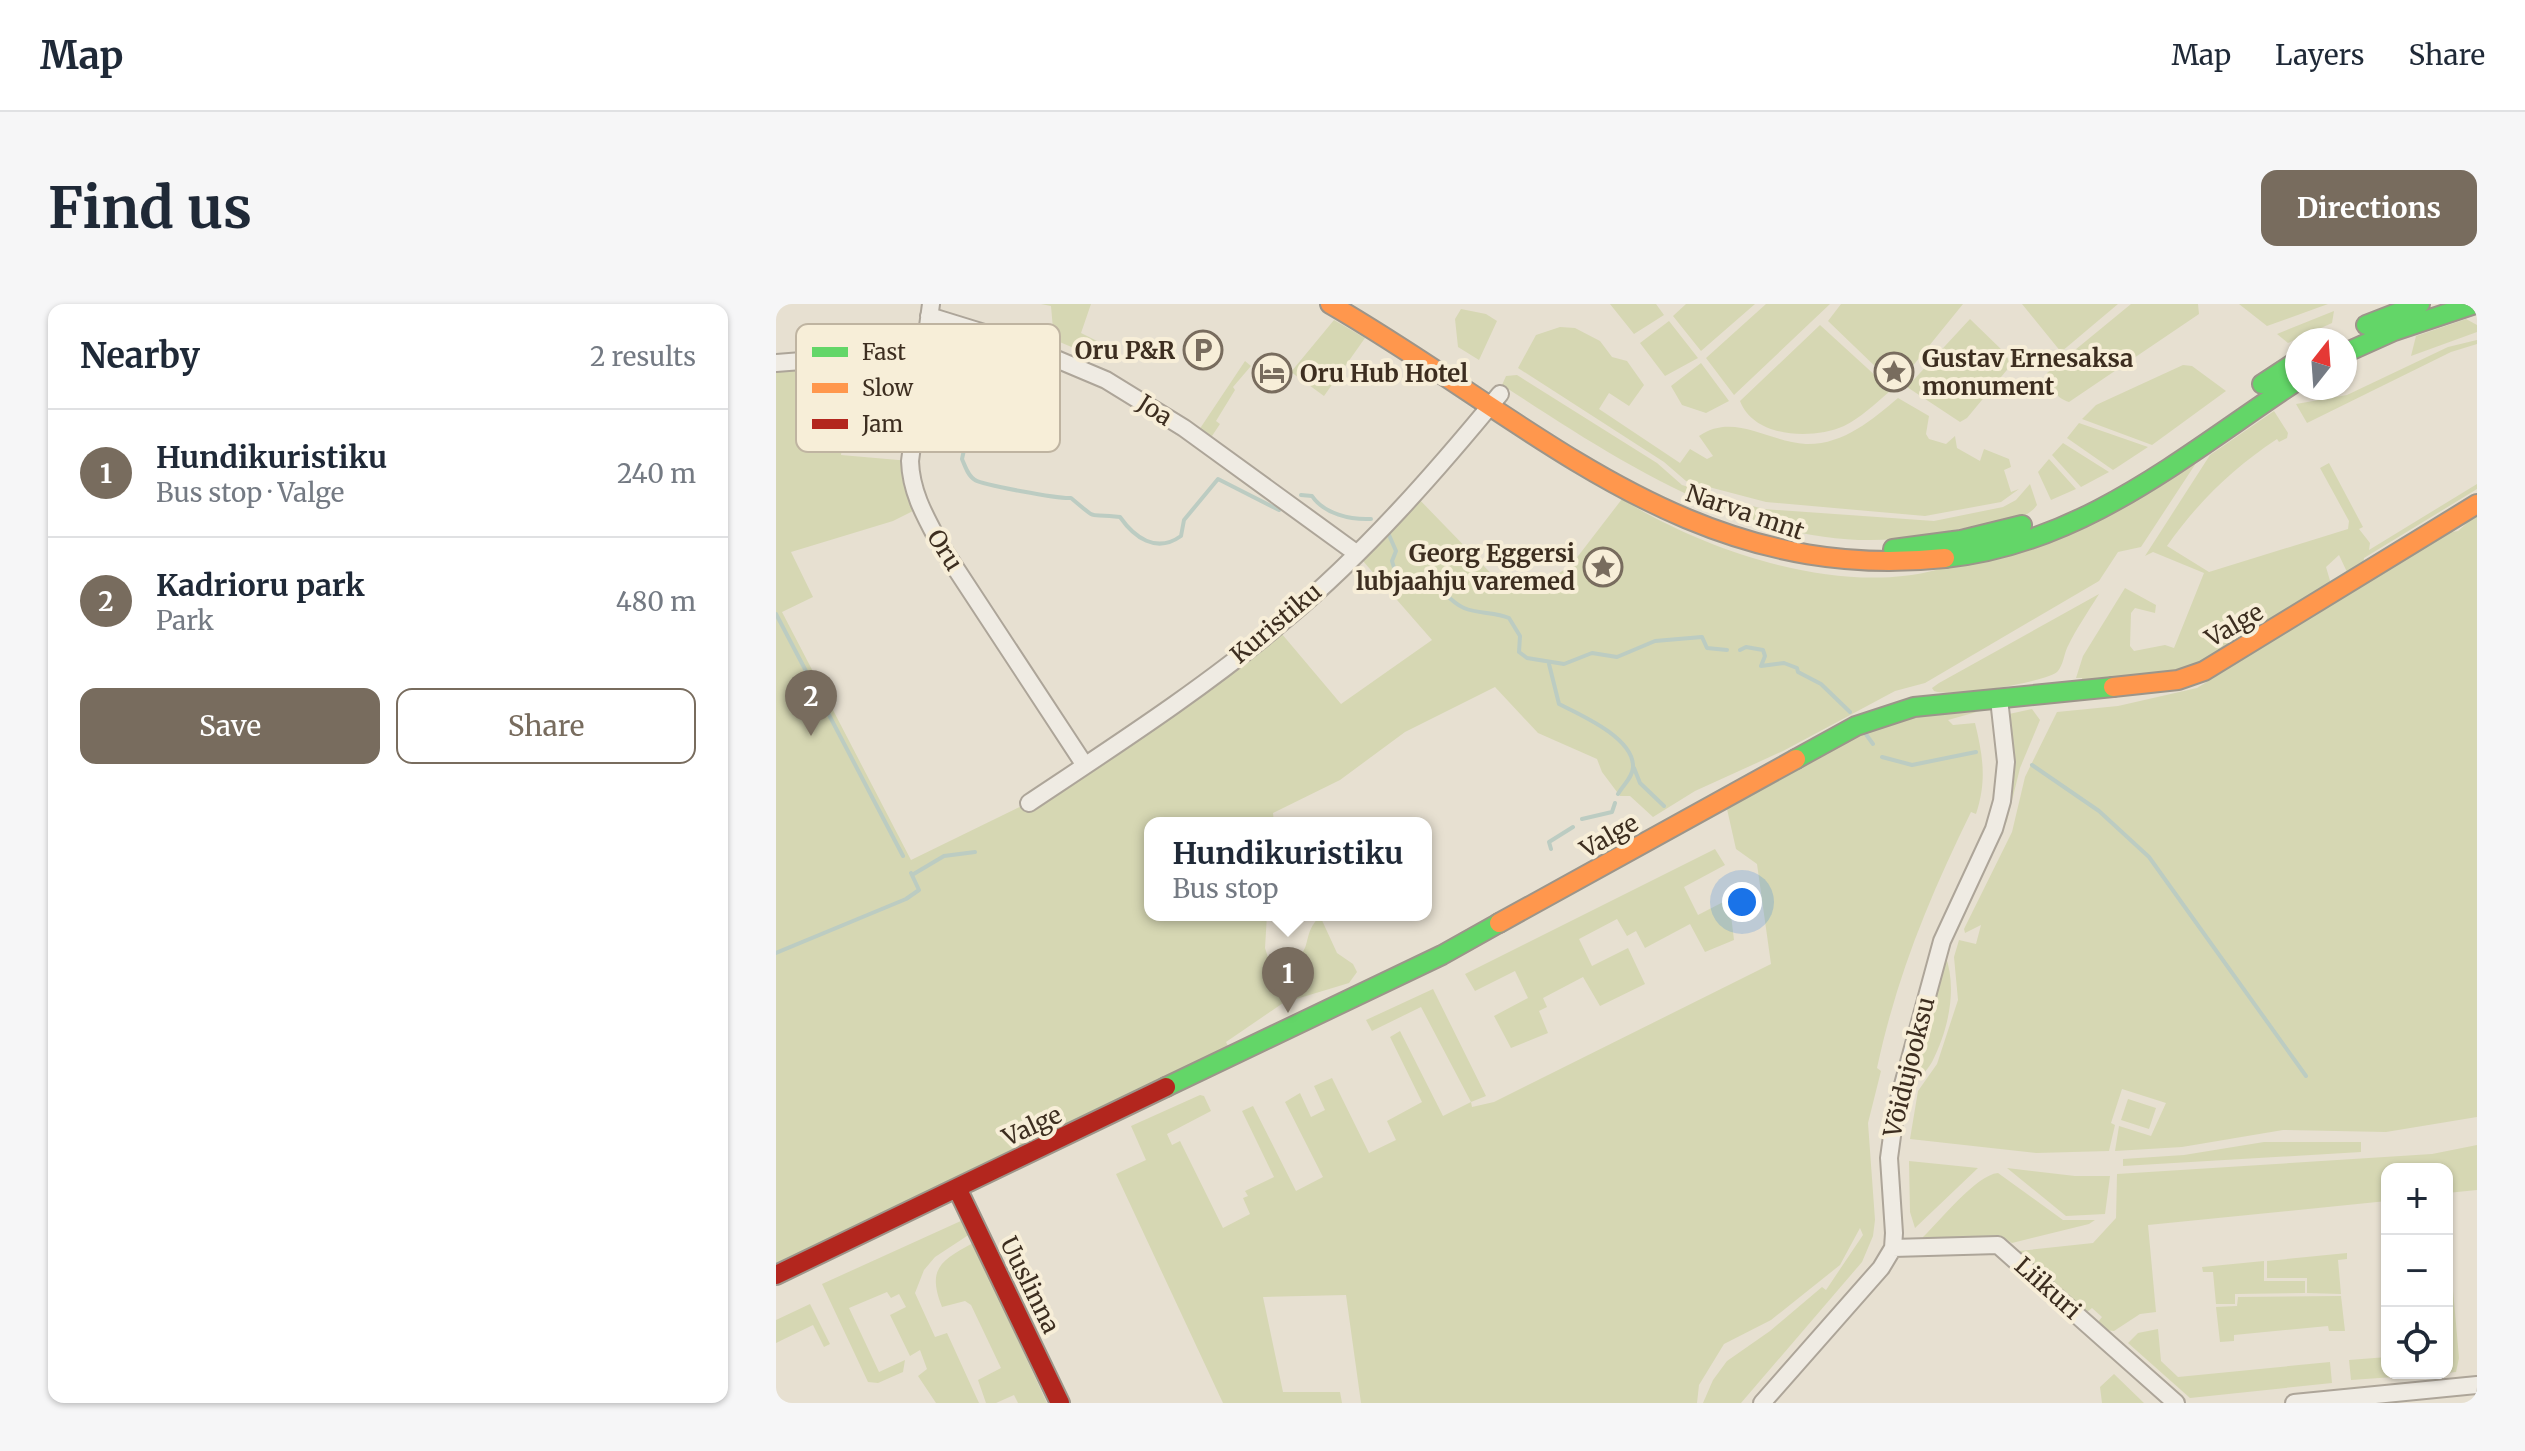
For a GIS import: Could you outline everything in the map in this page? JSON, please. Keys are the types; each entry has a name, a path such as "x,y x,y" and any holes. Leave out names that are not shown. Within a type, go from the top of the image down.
{"main road":[{"name":"Narva mnt","path":"1330,304 1615,468 1711,514 1756,531 1815,546 1888,549 1961,540 2050,517 2126,479 2285,369"},
{"name":"Narva mnt","path":"1360,304 1613,483 1710,529 1794,556 1842,564 1929,562 1984,553 2038,538 2076,523 2161,475 2285,389"},
{"path":"2357,331 2420,304"},
{"path":"2357,348 2394,331 2474,304 2477,310"},
{"name":"Valge","path":"776,1275 1442,955 1856,726 1914,707 2149,685 2204,671 2477,504"},
{"name":"Uuslinna","path":"957,1188 1060,1403"}],"street":[{"name":"Joa","path":"930,310 967,324"},
{"path":"776,363 796,361"},
{"name":"Joa","path":"1060,361 1106,380 1205,443 1356,553"},
{"name":"Kuristiku","path":"1029,803 1183,698 1287,619 1430,479 1496,400"},
{"name":"Oru","path":"911,452 911,480 921,509 941,546 1084,764"},
{"name":"Võidujooksu","path":"1893,1248 1891,1132 1939,950 1999,814 2006,762 1999,699"},
{"name":"Liikuri","path":"1893,1248 1998,1245 2176,1403"},
{"path":"1762,1403 1881,1268 1893,1248"},
{"path":"2294,1403 2477,1385"}],"green space":[{"path":"1041,304 1091,304 1081,333 1099,342 1101,347 1095,357 1060,342 1060,324 1053,324 1051,306"},
{"path":"1610,304 1656,304 1664,315 1634,334"},
{"path":"1686,304 1755,304 1701,351 1673,316"},
{"path":"1766,304 1830,304 1734,395 1706,358"},
{"path":"1841,304 1963,304 1907,373 1901,361 1887,362 1881,372 1828,321"},
{"path":"2022,304 2118,304 2061,352"},
{"path":"2131,304 2198,304 2199,314 2069,402 2060,398 2050,387 2047,373"},
{"path":"2239,304 2328,304 2267,326"},
{"path":"1461,309 1486,314 1497,321 1479,360 1458,347 1455,319"},
{"path":"2334,311 2332,323 2321,328 2292,328"},
{"path":"1970,319 2005,353 2011,365 1967,418 1960,422 1907,387"},
{"path":"2466,319 2477,325 2477,332 2411,356 2416,336"},
{"path":"1334,320 1365,338 1324,396 1291,372"},
{"path":"1669,321 1698,358 1665,376 1640,343"},
{"path":"1820,325 1890,389 1889,392 1856,419 1831,430 1785,433 1758,422 1747,413 1740,401"},
{"path":"1560,327 1575,328 1600,341 1612,357 1627,361 1644,385 1629,406 1609,393 1599,409 1680,463 1690,449 1707,459 1713,456 1699,436 1712,429 1738,427 1792,442 1820,443 1856,430 1898,398 1929,416 1926,434 1929,439 1946,444 1955,436 1957,448 1980,461 1984,449 2009,459 2011,467 2004,470 2011,492 2019,489 2001,502 1925,516 1766,502 1686,481 1664,462 1518,368 1536,335"},
{"path":"2477,340 2477,344 2451,352 2357,398 2357,390 2448,347"},
{"path":"1245,361 1251,366 1233,387 1235,390 1216,421 1220,424 1210,439 1199,430"},
{"path":"796,362 796,452 841,452 841,455 910,461 917,509 893,521 791,552 813,597 782,612 911,860 1028,803 1276,627 1341,704 1432,640 1356,553 1414,494 1510,593 1535,579 1544,584 1572,564 1622,499 1692,536 1773,564 1815,573 1898,577 1958,563 2200,457 2141,547 2118,552 2099,581 1925,683 1895,691 1783,751 1695,791 1653,817 1630,796 1620,796 1602,772 1597,759 1538,733 1495,687 1405,732 1340,780 1273,813 1273,817 1144,817 1144,921 1267,921 1265,948 1272,970 1297,958 1306,946 1313,925 1316,921 1322,921 1337,953 1353,964 1357,972 1349,983 1283,1003 1226,1042 1228,1046 776,1264 776,363"},
{"path":"1701,363 1729,401 1706,413 1682,405 1671,386"},
{"path":"2183,365 2192,366 2226,391 2152,445 2082,419 2096,405"},
{"path":"1517,375 1657,463 1682,485 1763,509 1934,521 2003,507 2016,500 2030,484 2037,505 2024,516 2004,522 1897,539 1843,539 1790,531 1739,516 1640,470 1502,385 1506,376"},
{"path":"2319,400 2354,400 2307,423 2296,404"},
{"path":"2274,411 2288,433 2287,438 2279,442 2277,439 2231,474 2203,501 2167,546 2209,572 2348,529 2349,521 2320,468 2329,463 2363,527 2359,529 2370,543 2369,550 2477,484 2477,489 2364,558 2363,565 2347,572 2339,555 2326,567 2331,584 2195,665 2166,675 2083,684 2082,678 2076,678 2083,656 2125,588 2156,605 2155,613 2135,608 2131,613 2130,646 2134,651 2165,645 2174,648 2204,573 2153,552 2145,556 2210,455"},
{"path":"2079,423 2148,447 2113,470 2067,438"},
{"path":"2063,443 2109,472 2081,487 2052,455"},
{"path":"2049,459 2076,489 2051,500 2038,472"},
{"path":"2477,514 2477,1117 2386,1132 2283,1130 2182,1147 2115,1151 2119,1126 2151,1136 2166,1103 2122,1089 2111,1123 2115,1125 2109,1151 2036,1153 1910,1139 1918,1091 1937,1064 1958,1000 1954,957 1959,940 1976,944 1981,925 1965,933 1964,929 2012,832 2025,777 2057,712 2118,706 2197,688 2445,533 2458,531"},
{"path":"2099,594 2067,648 2060,669 2051,675 1978,691 1944,693 1932,688 1939,683"},
{"path":"2032,709 2040,720 2020,768 2007,821 1958,930 1955,928 1990,853 2009,714"},
{"path":"1980,711 1948,720 1953,725 1975,723 1983,768 1982,790 1976,814 1971,812 1916,937 1894,1001 1877,1068 1881,1071 1868,1123 1875,1220 1873,1236 1862,1262 1741,1403 1703,1403 1713,1380 1727,1361 1770,1331 1822,1287 1826,1290 1863,1235 1860,1228 1840,1265 1771,1320 1724,1344 1699,1385 1697,1403 1361,1403 1346,1295 1263,1297 1283,1392 1340,1392 1342,1403 1223,1403 1116,1174 1146,1160 1131,1126 1200,1095 1204,1096 1211,1111 1167,1134 1172,1145 1180,1141 1223,1228 1250,1214 1243,1198 1248,1196 1245,1191 1274,1177 1242,1111 1253,1106 1296,1191 1323,1177 1285,1102 1300,1093 1311,1117 1325,1110 1314,1086 1332,1078 1369,1153 1396,1140 1387,1121 1422,1102 1390,1037 1400,1031 1443,1116 1471,1102 1472,1107 1494,1102 1771,964 1757,864 1736,849 1727,809 1888,720"},
{"path":"1715,849 1725,865 1684,887 1698,915 1729,899 1734,940 1705,952 1690,924 1645,948 1636,931 1627,936 1617,919 1579,939 1592,966 1628,948 1645,984 1600,1006 1583,977 1543,998 1547,1007 1539,1011 1548,1033 1511,1048 1494,1016 1528,998 1515,971 1475,991 1465,974"},
{"path":"1945,955 1951,981 1947,1023 1932,1062 1913,1088 1909,1085"},
{"path":"1433,989 1486,1096 1471,1102 1421,1007 1372,1031 1366,1020"},
{"path":"2128,1099 2156,1108 2149,1129 2121,1120"},
{"path":"2264,1142 2361,1142 2361,1152 2123,1166 2123,1159 2184,1155"},
{"path":"2477,1145 2477,1190 2453,1192 2453,1163 2381,1163 2381,1202 2148,1225 2156,1312 2140,1314 2114,1331 2104,1330 2097,1323 2102,1317 2092,1308 2086,1313 2019,1251 2093,1243 2116,1218 2117,1174 2432,1154"},
{"path":"1909,1161 1978,1168 1915,1228 1910,1212"},
{"path":"2007,1168 2075,1176 2110,1176 2105,1214 2066,1216"},
{"path":"1998,1173 2063,1220 2095,1220 2012,1243 1983,1236 1923,1241 1923,1237 1969,1190"},
{"path":"963,1220 970,1234 935,1257 924,1270 915,1293 935,1337 947,1333 979,1403 936,1403 918,1376 927,1369 920,1350 910,1356 890,1315 906,1307 899,1294 891,1298 887,1292 849,1308 879,1372 905,1360 903,1372 878,1383 868,1382 822,1284"},
{"path":"973,1243 1047,1403 1018,1403 1014,1395 996,1403 986,1403 978,1380 1001,1368 971,1305 965,1301 942,1307 936,1284 945,1261"},
{"path":"2347,1253 2347,1259 2338,1260 2341,1294 2307,1293 2307,1278 2267,1278 2267,1261"},
{"path":"2264,1261 2264,1281 2305,1281 2305,1293 2235,1294 2235,1304 2216,1304 2213,1272 2203,1272 2202,1267"},
{"path":"2453,1290 2459,1358 2456,1372 2453,1372"},
{"path":"2341,1296 2345,1331 2329,1331 2328,1326 2234,1335 2234,1341 2220,1342 2216,1307 2237,1306 2238,1297"},
{"path":"810,1304 830,1344 824,1347 813,1325 776,1343 776,1320"},
{"path":"2158,1329 2161,1361 2178,1377 2330,1362 2332,1383 2190,1398 2128,1343 2138,1333"},
{"path":"2381,1357 2381,1378 2351,1380 2349,1360"},
{"path":"2114,1374 2144,1403 2102,1403 2100,1387"}],"waterway":[{"path":"964,452 962,459 975,480 1071,498 1094,515 1120,517 1139,537 1154,543 1172,541 1181,536 1184,520 1218,479 1279,510"},
{"path":"1301,495 1312,496 1338,515 1371,519"},
{"path":"1389,535 1396,551 1392,561 1396,574 1410,583 1420,580 1434,583 1464,608 1509,618 1520,636 1519,652 1527,658 1564,664 1592,653 1617,657 1655,641 1702,637 1707,648 1727,650"},
{"path":"776,614 903,856"},
{"path":"1740,650 1746,647 1763,650 1765,656 1761,666 1784,663 1797,668 1798,672 1821,684 1850,712"},
{"path":"1549,664 1559,704 1605,729 1625,746 1631,756 1631,774 1618,794"},
{"path":"1865,733 1873,744"},
{"path":"1882,757 1912,765 1976,752"},
{"path":"2032,765 2099,811 2149,857 2306,1076"},
{"path":"1634,768 1640,783 1664,806"},
{"path":"1582,819 1612,812 1615,803"},
{"path":"1551,849 1549,842 1573,827"},
{"path":"912,875 944,856 975,852"},
{"path":"776,953 906,899 919,890 911,873"}],"traffic: fast":[{"path":"2366,325 2420,304"},
{"path":"2357,348 2394,331 2475,304"},
{"path":"2262,384 2285,369"},
{"path":"1945,558 1995,549 2043,535 2088,515 2131,492 2285,389"},
{"path":"1893,549 1961,540 2022,525"},
{"path":"1796,759 1856,726 1914,707 2113,687"},
{"path":"1166,1087 1442,955 1499,923"}],"traffic: slow":[{"path":"1330,304 1547,443 1618,485 1692,521 1769,546 1853,560 1945,558"},
{"path":"2113,687 2178,680 2204,671 2477,504"},
{"path":"1499,923 1796,759"}],"traffic: jam":[{"path":"776,1275 1166,1087"},
{"path":"957,1188 1060,1403"}],"place":[{"name":"Oru P&R","path":"1203,350"},
{"name":"Gustav Ernesaksa monument","path":"1894,372"},
{"name":"Oru Hub Hotel","path":"1272,373"},
{"name":"Georg Eggersi lubjaahju varemed","path":"1603,567"},
{"name":"Kadrioru park","path":"811,736"},
{"name":"Hundikuristiku","path":"1288,1013"}]}
